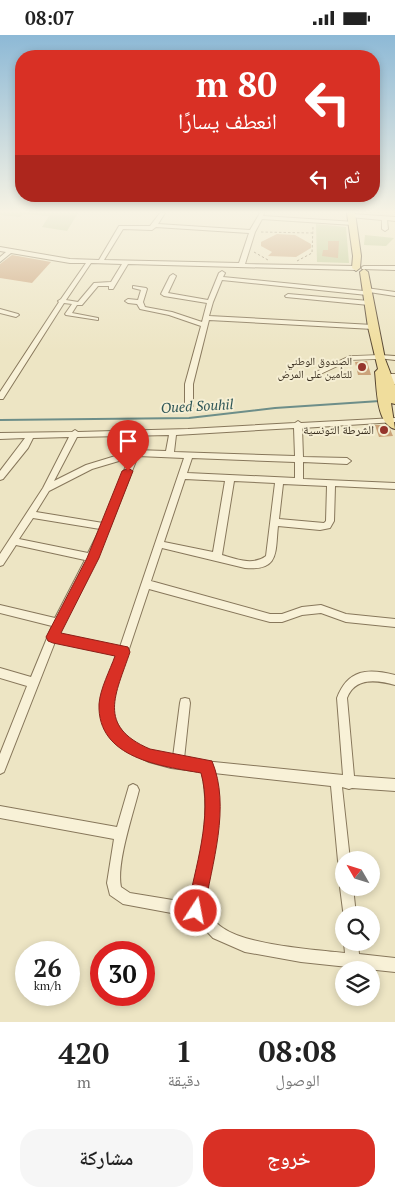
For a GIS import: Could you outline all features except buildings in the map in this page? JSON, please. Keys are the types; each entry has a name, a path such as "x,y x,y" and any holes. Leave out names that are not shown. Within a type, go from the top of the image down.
{"main road":[{"path":"358,259 380,358 390,381 395,400"},
{"path":"390,381 392,420"}],"street":[{"path":"52,259 340,269 395,294"},
{"path":"241,266 243,259"},
{"path":"0,397 33,350 61,301 90,261"},
{"path":"61,301 81,304 96,284 111,286 126,262"},
{"path":"189,406 189,384 210,302 224,266"},
{"path":"288,296 362,278 392,267"},
{"path":"173,276 164,294 210,302"},
{"path":"220,278 362,278"},
{"path":"135,287 144,289 140,303"},
{"path":"128,301 140,303 142,307 205,322 373,327"},
{"path":"75,304 68,314 96,319"},
{"path":"0,311 16,315"},
{"path":"380,358 395,358"},
{"path":"0,436 173,432 392,420"},
{"path":"298,424 299,481"},
{"path":"170,454 173,432"},
{"path":"0,562 46,489 75,433"},
{"path":"0,477 25,446 30,435"},
{"path":"46,489 89,467 135,453 189,454 300,461 347,461"},
{"path":"0,768 58,623 93,558 135,453"},
{"path":"189,454 106,703 108,722 115,732 137,751 150,757 178,763 350,783 395,785"},
{"path":"182,476 395,486"},
{"path":"217,557 230,478"},
{"path":"159,544 252,565 265,563 270,559 279,480"},
{"path":"275,522 320,527 327,526 330,521 331,483"},
{"path":"31,514 106,527"},
{"path":"14,541 93,558"},
{"path":"146,584 270,618 282,618 302,611 321,609 346,618 395,623"},
{"path":"0,609 58,623"},
{"path":"53,637 123,652"},
{"path":"0,673 34,683"},
{"path":"350,783 342,698 344,690 349,682 357,678 395,680"},
{"path":"178,763 185,703"},
{"path":"196,911 212,817 212,783 207,766"},
{"path":"336,781 343,851"},
{"path":"133,790 113,875 115,890 120,895 128,899 196,911 209,926 228,939 301,955 353,961 352,951"},
{"path":"0,812 122,834"},
{"path":"380,964 395,965"}],"lane":[{"path":"316,374 350,358 380,358"}],"path":[{"path":"267,259 272,262"},
{"path":"296,261 300,259"}],"green space":[{"path":"317,259 349,259 349,263 317,262"}],"waterway":[{"name":"Oued Souhil","path":"0,420 189,418 275,408 380,401"}],"place":[{"name":"الصندوق الوطني للتأمين على المرض","path":"362,367"},
{"name":"الشرطة التونسية","path":"384,430"}],"route":[{"path":"128,471 93,558 58,623 53,637 123,652 106,703 106,713 108,722 115,732 127,743 137,751 150,757 178,763 207,766 212,783 211,834 196,911"}]}
